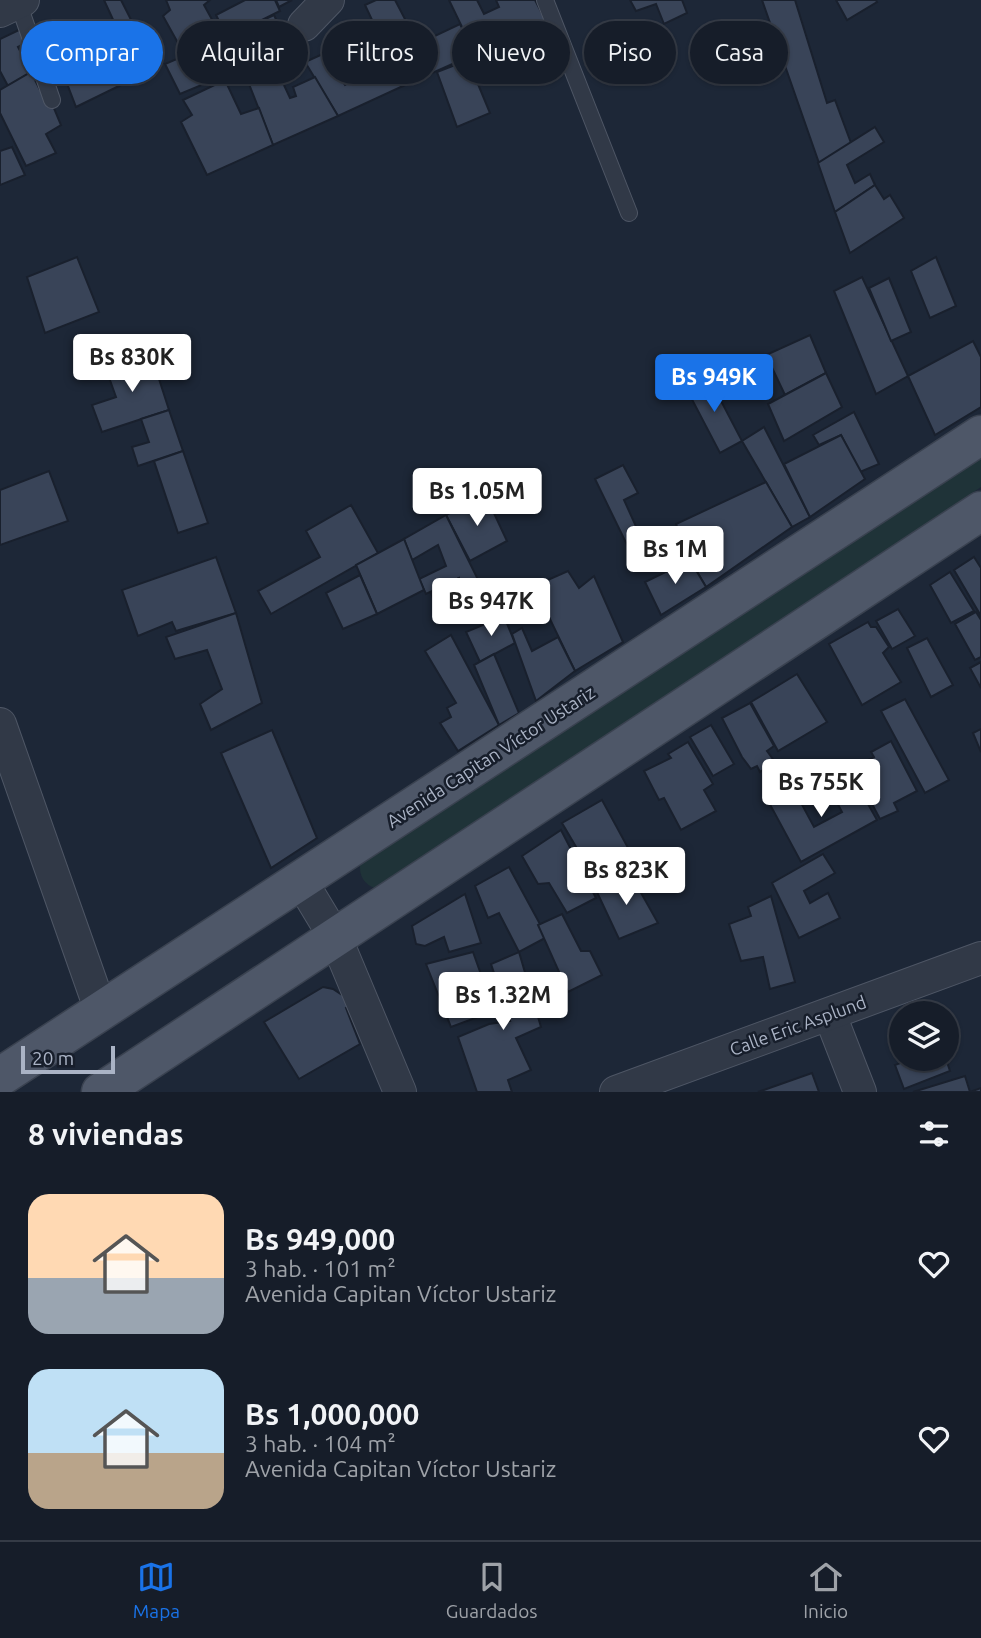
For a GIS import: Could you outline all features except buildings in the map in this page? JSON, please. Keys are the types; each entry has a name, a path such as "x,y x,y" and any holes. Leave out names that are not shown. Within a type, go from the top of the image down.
{"main road":[{"name":"Avenida Capitan Víctor Ustariz","path":"9,1081 102,1011 981,436"},
{"path":"101,1092 981,511"}],"street":[{"path":"308,21 328,0"},
{"path":"0,724 102,1011"},
{"path":"301,881 336,939 400,1092"},
{"name":"Calle Eric Asplund","path":"615,1092 981,958"},
{"path":"830,1015 860,1092"}],"lane":[{"path":"545,0 629,213"},
{"path":"14,4 52,100"}],"green space":[{"path":"981,455 981,487 381,890 371,886 361,876 361,860"}]}
